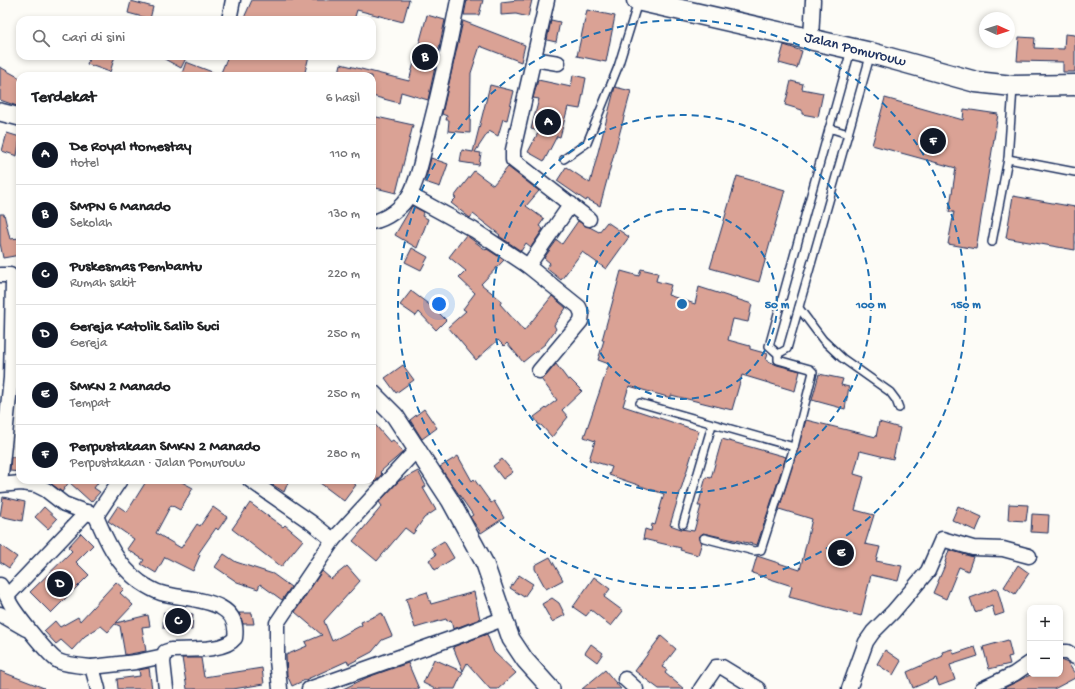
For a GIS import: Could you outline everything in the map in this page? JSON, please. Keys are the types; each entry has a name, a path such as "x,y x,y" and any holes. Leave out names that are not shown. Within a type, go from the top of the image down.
{"main road":[{"name":"Jalan Pomurouw","path":"647,1 851,48 970,80 1013,86 1075,85"}],"street":[{"path":"230,16 233,0"},
{"path":"376,221 384,220 400,207 410,194 419,169 431,124 458,0"},
{"path":"547,0 513,150 513,160 589,219"},
{"path":"811,39 813,0"},
{"path":"534,59 558,63"},
{"path":"0,112 16,116"},
{"path":"410,194 474,230 528,266 579,307 582,314 581,321 538,371"},
{"path":"528,266 571,204"},
{"path":"0,275 10,275 13,280 10,394 0,484 16,483"},
{"path":"376,397 396,416 418,448 457,512 485,564 505,618 511,639 526,660 551,689"},
{"path":"280,689 276,660 277,623 337,535 418,448"},
{"path":"28,484 36,485 46,490 64,504 92,514 120,563 139,582 160,592 197,600 223,608 228,610 233,617 236,624 235,638 226,644 210,648 171,650 165,652 166,689"},
{"path":"8,598 9,594 92,514 117,484"},
{"path":"256,484 312,522 337,535"},
{"path":"849,689 866,642 873,632 928,571 942,539 973,548 1003,550 1029,556"},
{"path":"0,585 16,612 30,631 57,661 92,667 136,662 164,656"},
{"path":"0,614 30,631"},
{"path":"309,689 505,618"},
{"path":"1063,652 1067,652 1075,657"},
{"path":"982,689 1014,674 1027,665"},
{"path":"92,667 98,689"},
{"path":"701,689 716,667 722,667 758,689"},
{"path":"625,679 636,689"}],"lane":[{"path":"564,159 587,143 647,1"},
{"path":"704,538 754,551 761,550 794,447 813,372 810,369 778,360 778,354 769,346 851,48"},
{"path":"778,354 787,349 871,53"},
{"path":"992,242 1008,159 1013,86"},
{"path":"829,128 848,134"},
{"path":"1008,159 1075,172"},
{"path":"799,308 834,352 890,392 896,400 899,408"},
{"path":"640,403 712,425 794,447"},
{"path":"683,524 712,425"}],"building":[{"path":"252,0 409,0 403,22 357,10 355,16 245,16"},
{"path":"467,0 483,0 479,15 464,15"},
{"path":"532,0 528,17 516,14 501,15 501,2"},
{"path":"131,1 153,7 151,16 139,16 128,13"},
{"path":"587,10 615,16 606,62 577,56"},
{"path":"427,15 445,20 428,100 401,92 399,103 376,97 376,73 409,81"},
{"path":"551,20 560,22 556,42 547,40"},
{"path":"463,21 525,45 521,62 480,46 471,73 470,133 448,131 449,120 446,120 447,116 442,114"},
{"path":"1065,34 1075,35 1075,72 1063,72 1063,62 1017,61 1019,37 1035,38 1034,48 1064,49"},
{"path":"784,45 802,51 797,68 779,63"},
{"path":"88,60 114,60 110,72 87,64"},
{"path":"166,60 185,60 181,68"},
{"path":"226,60 308,60 305,72 221,72"},
{"path":"186,62 212,72 182,72"},
{"path":"341,64 373,72 339,72"},
{"path":"0,67 16,76 16,106 0,100"},
{"path":"573,75 586,78 580,109 568,107 560,137 557,136 544,161 528,152 539,131 531,129 539,99 533,98 538,80 571,87"},
{"path":"791,81 803,84 802,89 823,93 818,117 802,114 802,110 785,105"},
{"path":"490,85 514,91 507,120 503,119 498,136 489,131 475,152 481,153 479,165 460,162 462,150 473,152"},
{"path":"615,87 631,91 600,206 587,199 586,201 557,181 566,167 590,183"},
{"path":"885,98 963,120 964,109 998,114 976,249 948,244 954,212 949,212 956,168 872,145"},
{"path":"376,117 413,125 396,193 376,188"},
{"path":"7,133 16,136 16,156 2,151"},
{"path":"431,158 448,164 440,187 425,182"},
{"path":"508,167 539,191 526,206 544,219 539,226 543,229 531,247 526,243 521,251 499,236 500,235 473,214 470,218 451,203 474,171 493,185"},
{"path":"737,176 785,190 759,282 710,268"},
{"path":"1013,196 1075,207 1075,250 1006,238"},
{"path":"412,206 424,212 422,216 428,219 417,248 395,235"},
{"path":"0,214 4,214 10,239 16,238 16,256 3,258 0,243"},
{"path":"578,221 599,232 607,222 629,237 606,269 582,252 561,280 546,268 550,263 544,258 557,240 562,244"},
{"path":"466,235 486,250 487,249 504,260 481,284 502,301 500,304 524,331 552,296 566,308 554,325 556,329 545,344 523,362 507,343 504,346 498,340 476,360 448,327 466,311 463,309 475,293 459,278 466,271 449,257"},
{"path":"412,248 428,257 421,270 405,262"},
{"path":"641,269 658,273 656,281 671,285 668,295 695,304 699,287 752,304 748,322 733,319 728,340 750,346 750,349 768,354 766,360 777,365 800,371 795,391 742,375 732,410 671,395 671,398 629,386 623,406 699,431 670,525 681,529 694,531 701,506 698,506 706,477 711,478 722,439 786,457 757,545 703,533 699,537 702,542 698,555 680,550 681,548 643,539 645,529 651,531 652,524 655,525 664,494 609,475 612,467 589,460 595,441 584,437 609,364 598,360 604,340 602,340 621,271 639,276"},
{"path":"411,291 435,309 446,320 436,330 419,312 416,316 400,305"},
{"path":"556,364 568,380 570,379 582,391 562,410 568,417 552,437 541,425 539,425 534,417 557,400 541,379 546,376"},
{"path":"403,365 414,380 396,393 385,378"},
{"path":"819,374 843,379 841,385 849,387 845,409 812,400"},
{"path":"424,409 437,428 422,439 410,420"},
{"path":"806,420 876,437 879,422 900,428 893,459 860,451 854,474 864,477 855,510 874,515 865,544 880,547 876,561 902,566 898,581 871,575 861,616 789,597 792,586 752,573 757,556 800,570 812,519 779,509"},
{"path":"376,426 390,442 393,440 403,452 380,472 382,474 376,481"},
{"path":"458,456 472,481 474,479 491,503 494,501 504,518 481,533 470,517 473,515 440,467"},
{"path":"11,457 16,457 16,472 10,471"},
{"path":"502,459 513,472 503,479 493,466"},
{"path":"418,471 426,486 423,488 436,510 424,518 413,534 405,528 377,561 353,541 382,506 379,502 399,481"},
{"path":"51,484 68,484 62,492"},
{"path":"71,484 97,484 94,488 100,492 91,502"},
{"path":"144,484 186,484 193,488 180,510 171,505 156,533 181,548 197,524 200,526 213,507 227,517 218,530 216,528 198,554 200,555 193,571 165,557 156,573 141,564 144,560 127,549 134,539 108,521 118,506 127,512"},
{"path":"271,484 287,484 284,492"},
{"path":"321,484 356,485 344,501"},
{"path":"3,497 25,502 22,521 0,516"},
{"path":"250,503 283,527 285,525 303,540 281,567 232,529"},
{"path":"1009,504 1028,505 1026,521 1008,520"},
{"path":"958,506 982,517 976,531 952,520"},
{"path":"44,507 57,519 48,529 35,517"},
{"path":"1032,514 1049,515 1048,533 1031,532"},
{"path":"81,533 93,545 76,562 89,575 51,613 30,592 72,551 68,547"},
{"path":"444,541 454,558 435,570 429,560 436,555 432,548"},
{"path":"0,545 17,557 9,568 0,562"},
{"path":"949,550 973,557 968,571 959,567 946,599 933,593 946,563"},
{"path":"224,554 236,562 273,574 291,587 282,600 260,584 258,589 237,582 215,567"},
{"path":"550,557 563,580 546,589 535,569 535,565"},
{"path":"1018,565 1029,573 1015,594 1004,587"},
{"path":"347,566 360,581 324,621 332,641 362,625 361,622 382,613 392,636 382,640 372,652 349,664 347,661 292,686 287,675 286,655 307,646 305,642 322,635 295,612 322,571 331,579"},
{"path":"519,575 533,584 524,597 510,588"},
{"path":"594,577 610,589 604,597 623,611 611,626 591,610 586,616 573,607"},
{"path":"116,582 124,589 120,593 133,605 116,623 148,615 150,626 142,627 146,651 125,655 120,626 115,624 108,632 101,626 85,636 72,650 61,640 56,644 44,631 55,621 60,627 78,617 80,621"},
{"path":"997,588 1004,613 995,616 992,606 975,612 970,598"},
{"path":"427,592 431,604 474,592 480,619 453,629 451,620 447,621 446,619 415,628 406,599"},
{"path":"552,598 559,603 565,615 552,622 542,604"},
{"path":"164,612 171,613 180,618 183,613 193,614 192,630 163,628"},
{"path":"239,613 252,613 254,624 243,624"},
{"path":"487,634 494,652 516,673 498,689 490,689 467,663 463,671 453,647"},
{"path":"661,636 676,649 662,667 667,670 665,673 684,689 659,689 635,671"},
{"path":"1008,640 1012,656 1008,657 1010,664 989,669 983,647"},
{"path":"591,644 603,653 597,662 585,653"},
{"path":"975,647 978,656 950,665 955,680 939,686 936,678 913,688 907,672 943,656 942,652 952,649 954,654"},
{"path":"885,650 901,661 893,675 877,664"},
{"path":"182,658 201,658 204,677 262,668 264,684 233,689 187,689"},
{"path":"434,659 463,672 455,689 435,689 423,683"},
{"path":"1063,661 1068,663 1075,674 1075,678 1054,689 1002,689 1027,676 1063,677"},
{"path":"408,663 419,689 343,689 368,677"},
{"path":"149,668 152,689 118,689 117,679 140,676 139,670"},
{"path":"605,670 621,689 582,689"},
{"path":"0,671 44,688 0,689"}],"place":[{"name":"SMPN 6 Manado","path":"425,57"},
{"name":"De Royal Homestay","path":"548,122"},
{"name":"Perpustakaan SMKN 2 Manado","path":"933,141"},
{"name":"SMKN 2 Manado","path":"841,553"},
{"name":"Gereja Katolik Salib Suci","path":"60,584"},
{"name":"Puskesmas Pembantu","path":"178,621"}]}
